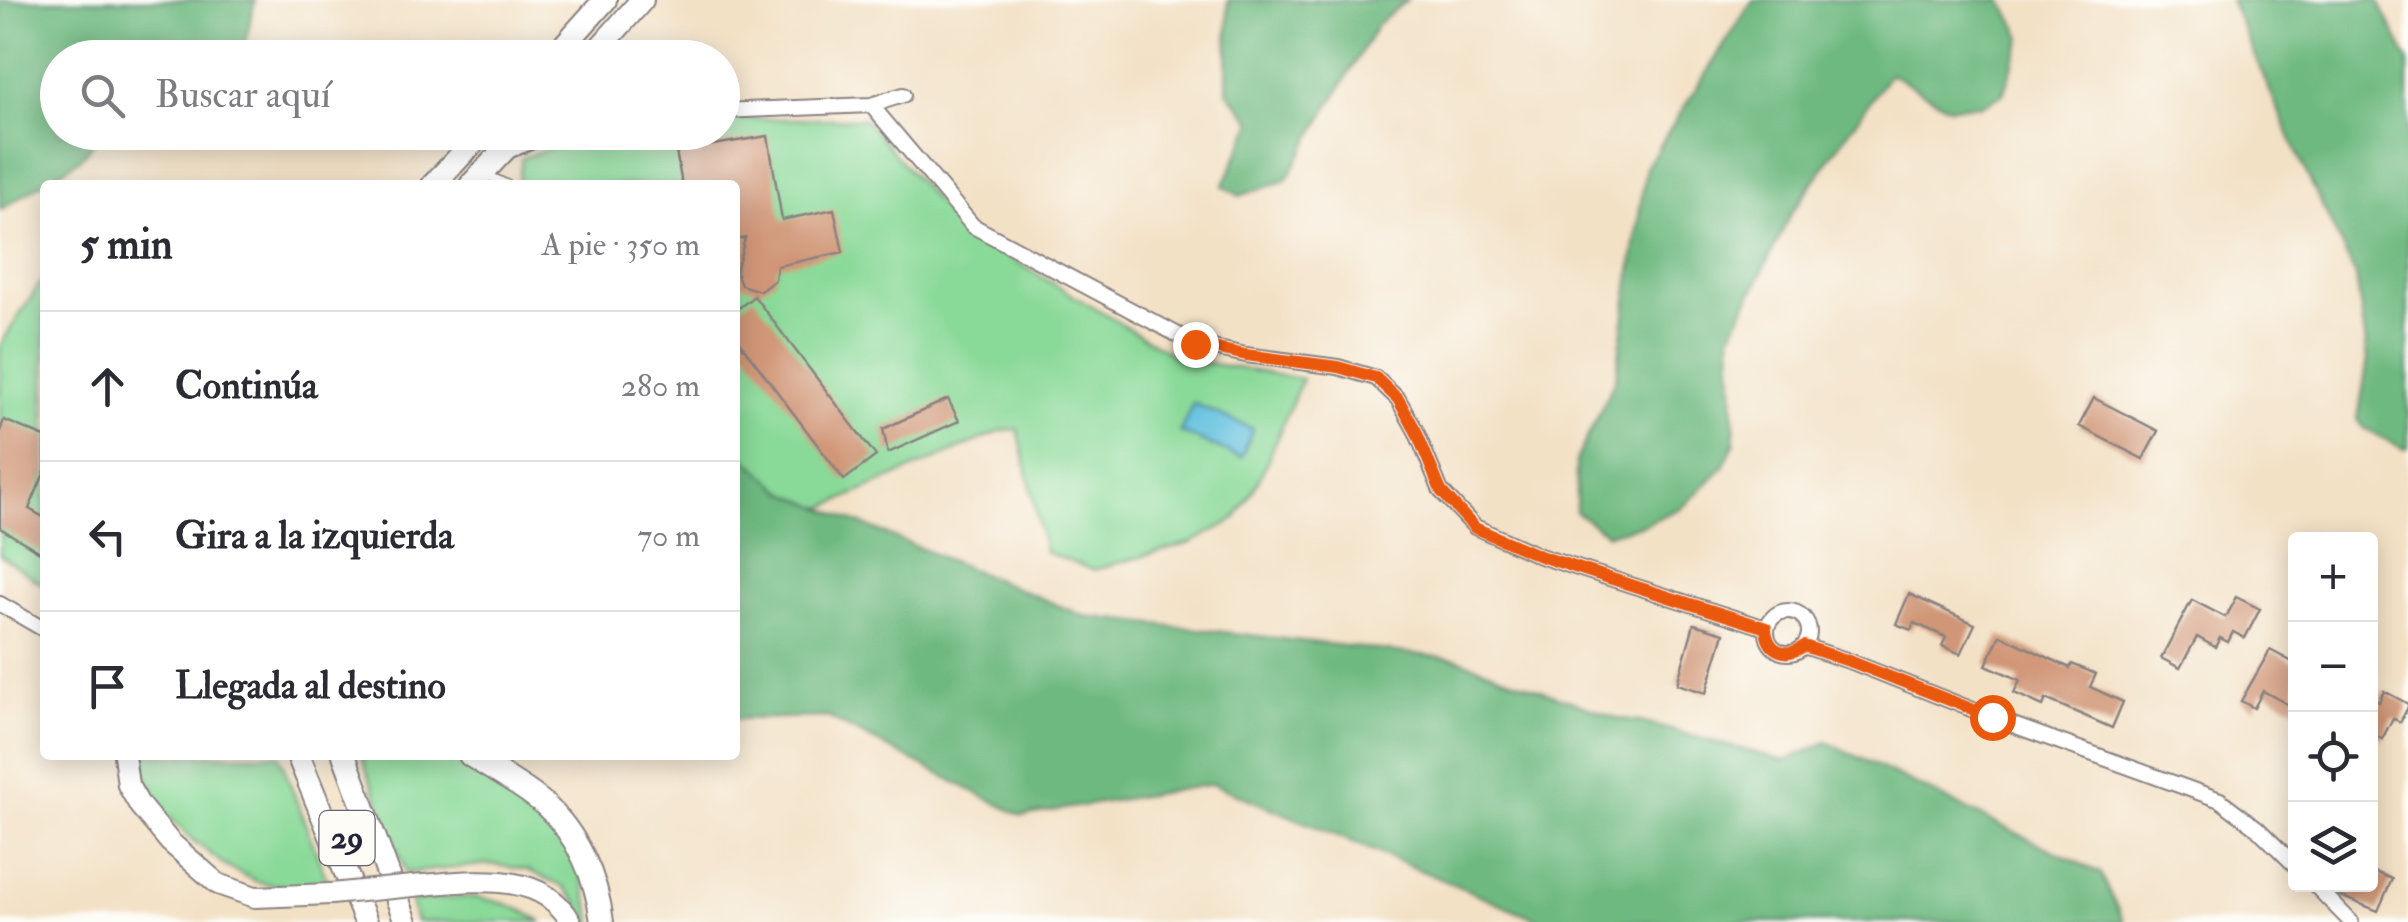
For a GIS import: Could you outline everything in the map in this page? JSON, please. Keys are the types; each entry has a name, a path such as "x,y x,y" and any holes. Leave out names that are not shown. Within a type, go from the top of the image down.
{"highway":[{"path":"569,40 605,0"},
{"path":"606,40 642,0"},
{"path":"438,180 466,150"},
{"path":"477,179 505,150"},
{"path":"300,760 366,922"},
{"name":"29","path":"316,760 377,922"},
{"name":"29","path":"346,760 406,922"},
{"path":"478,760 541,801 574,838 591,873 602,922"}],"main road":[{"path":"125,760 128,785 140,806 170,842 218,884 255,897 498,881 522,885 548,896 571,922"}],"street":[{"path":"740,110 872,105 903,95"},
{"path":"872,105 973,226 1195,344 1338,367 1376,378 1398,399 1441,491 1475,528 1540,556 1766,628"},
{"path":"501,154 511,150"},
{"path":"0,604 40,627"},
{"path":"1779,612 1800,614 1809,632 1804,646 1792,653 1778,652 1768,642 1766,628 1773,616 1779,612"},
{"path":"1804,646 2220,800 2288,858"},
{"path":"2322,892 2351,922"}],"green space":[{"path":"0,0 255,0 246,40 40,40 40,150 88,150 80,159 47,180 40,180 40,184 0,210"},
{"path":"1228,0 1407,0 1377,25 1286,180 1240,196 1223,186 1253,122 1227,91"},
{"path":"1753,0 2002,0 2022,37 2003,94 1982,105 1948,107 1890,73 1792,212 1731,335 1735,442 1723,467 1683,507 1607,534 1576,512 1576,461 1616,378 1646,167"},
{"path":"2230,0 2378,0 2408,60 2408,448 2365,429 2358,419 2368,359 2356,276"},
{"path":"740,119 864,119 958,227 1178,358 1302,379 1258,482 1235,519 1191,543 1093,570 1045,552 1018,429 1000,431 823,508 785,493 740,454 740,180 518,180 522,158 545,150 740,150"},
{"path":"40,284 40,583 0,555 0,345"},
{"path":"740,454 786,493 1084,616 1457,659 1617,718 1785,761 1827,742 2100,873 2124,922 1544,922 1213,784 1022,816 827,717 740,719"},
{"path":"145,760 281,760 327,881 289,888 258,882 227,867 162,810 146,774"},
{"path":"363,760 461,760 546,817 579,863 593,922 587,922 577,901 563,887 528,870 490,864 406,873"},
{"path":"473,897 508,905 541,922 416,922 411,901"}],"water":[{"path":"1193,403 1253,429 1241,458 1180,432"}],"building":[{"path":"768,136 782,220 834,209 843,252 777,266 775,280 760,291 740,282 745,238 740,239 740,180 681,180 676,151 740,150 740,141"},
{"path":"754,296 876,456 844,480 740,343 740,307"},
{"path":"2094,398 2158,431 2143,459 2079,426"},
{"path":"948,399 959,421 888,453 883,429"},
{"path":"4,420 40,435 40,483 29,509 40,515 40,552 0,528 0,431"},
{"path":"1909,594 1975,624 1961,654 1942,646 1946,637 1914,623 1911,630 1896,624"},
{"path":"2236,597 2260,609 2245,638 2233,632 2228,642 2220,638 2215,647 2197,637 2180,668 2161,658 2192,600 2225,617"},
{"path":"1694,624 1724,633 1706,693 1677,684"},
{"path":"2000,635 2070,668 2072,664 2096,674 2090,687 2123,702 2112,728 2046,699 2043,706 2014,693 2020,680 1986,665"},
{"path":"2270,650 2288,660 2288,705 2263,691 2254,708 2241,701"},
{"path":"2384,691 2408,704 2400,722 2393,718 2382,739 2378,737 2379,702"},
{"path":"2378,873 2392,879 2378,911 2336,892 2378,892"}],"route":[{"path":"1195,344 1338,367 1376,378 1398,399 1441,491 1475,528 1540,556 1766,628 1768,642 1778,652 1792,653 1804,646 1992,717"}]}
